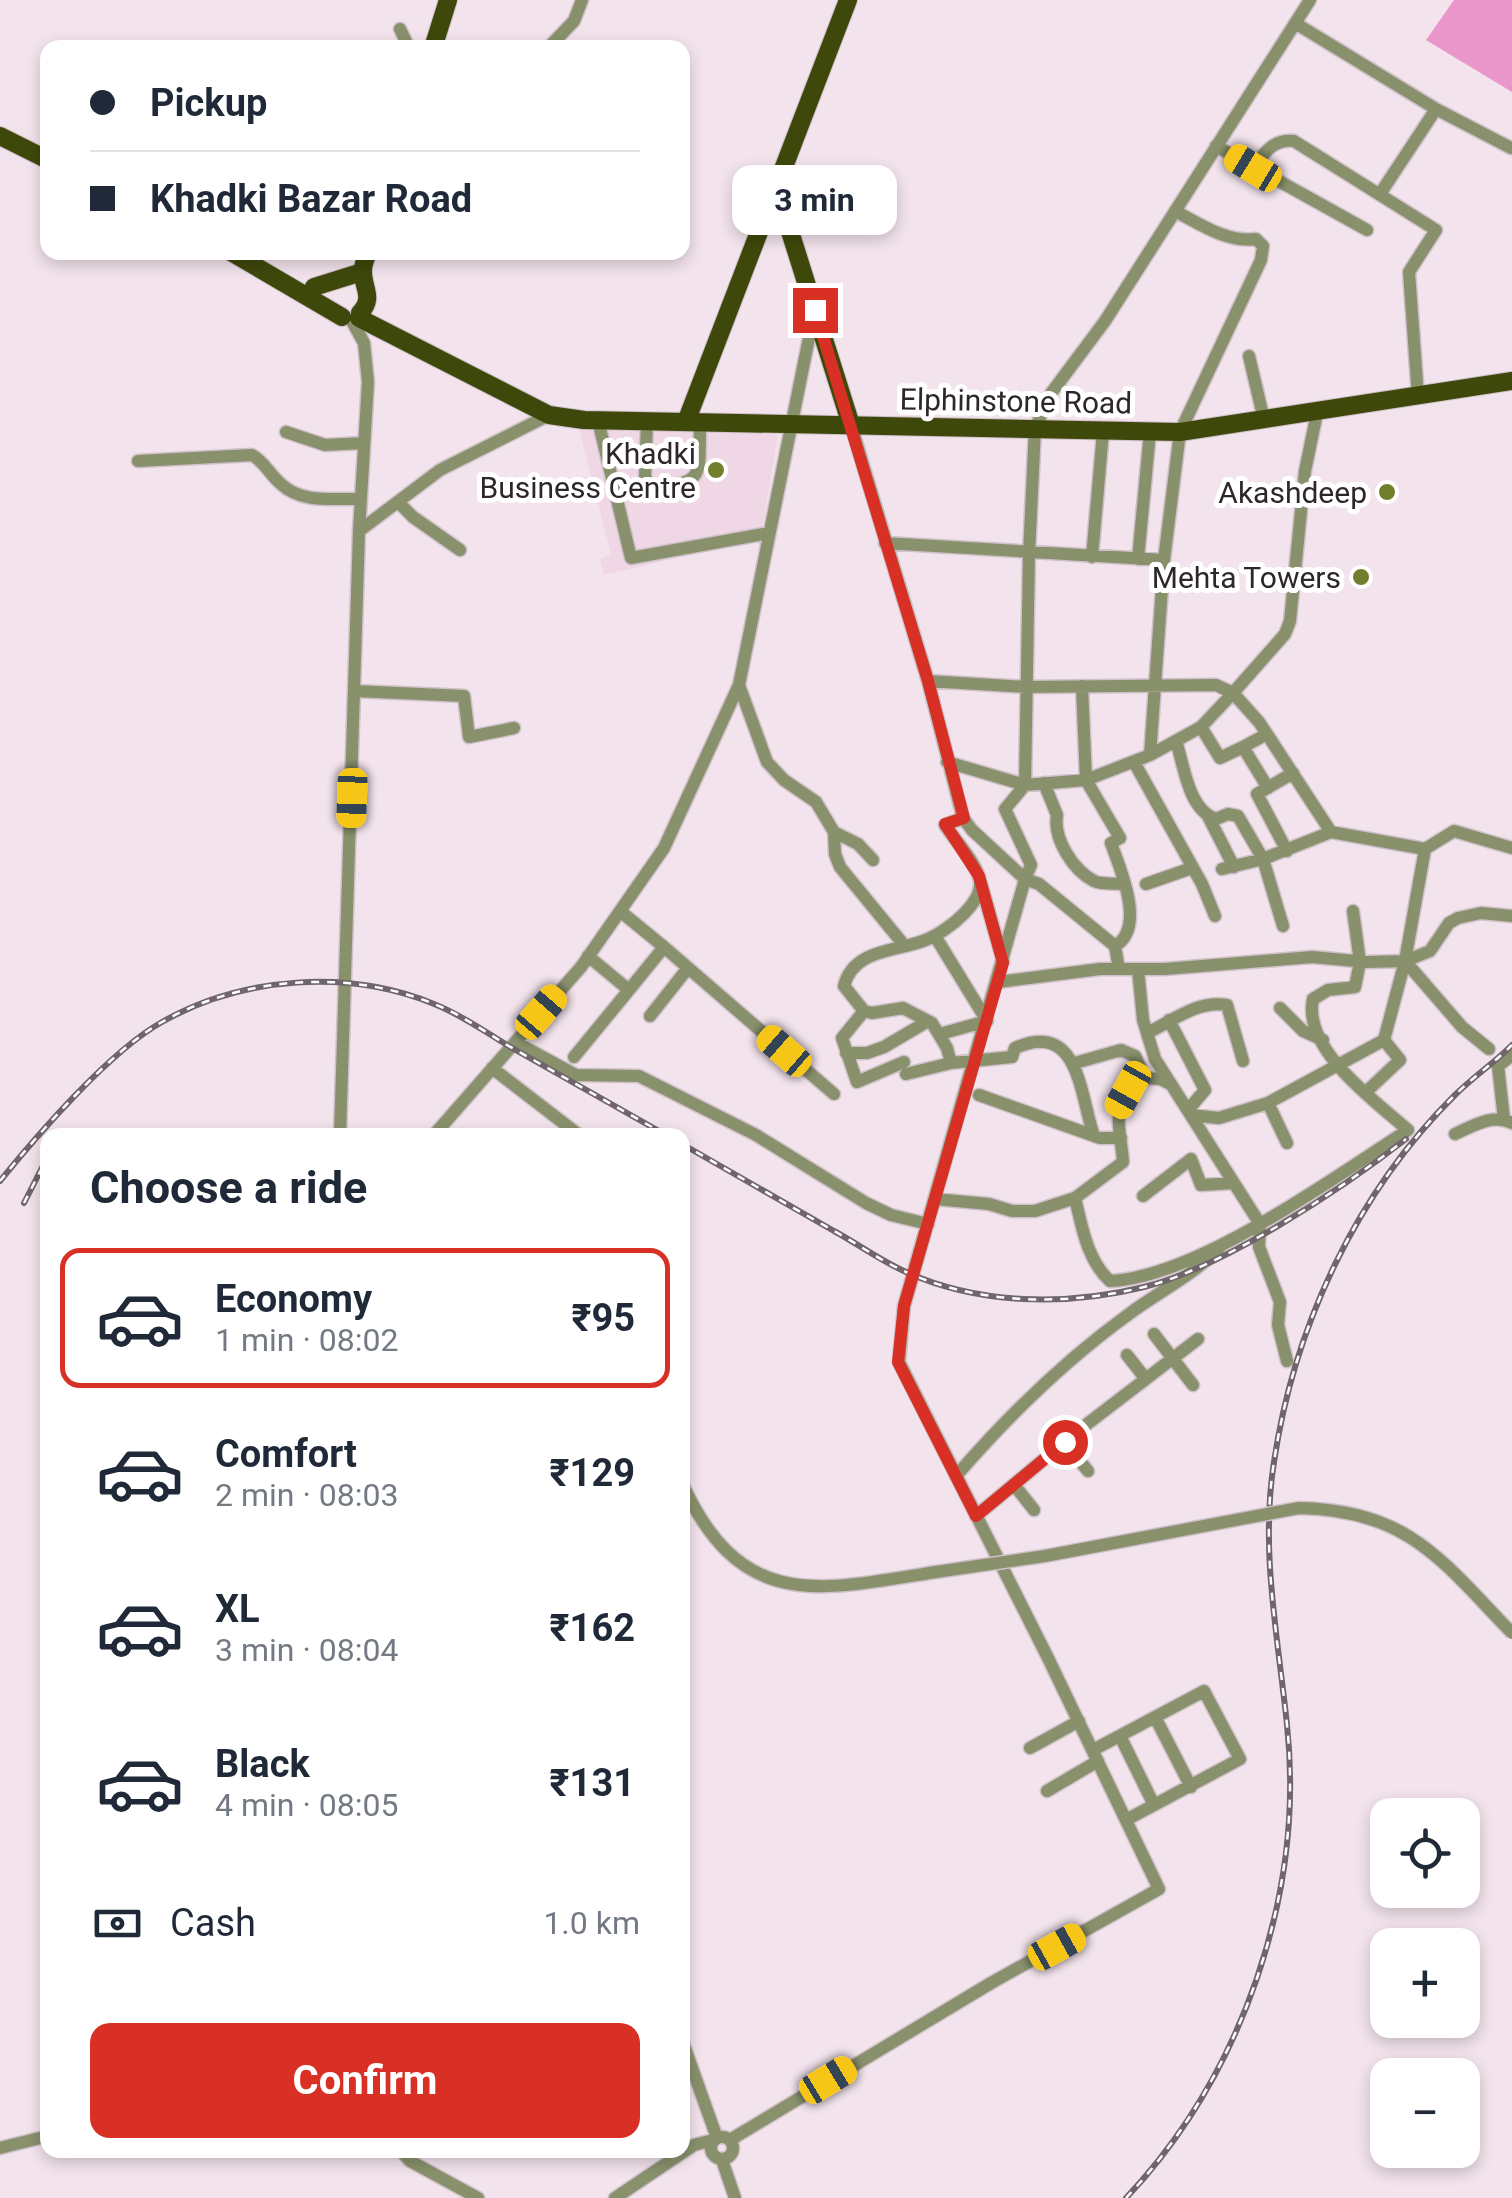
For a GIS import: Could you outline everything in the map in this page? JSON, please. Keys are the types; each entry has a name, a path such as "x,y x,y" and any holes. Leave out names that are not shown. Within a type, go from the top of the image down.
{"main road":[{"path":"436,40 448,0"},
{"path":"693,422 776,187 848,0"},
{"path":"0,125 40,145"},
{"path":"0,136 40,156"},
{"path":"776,187 850,426"},
{"name":"Elphinstone Road","path":"247,260 549,416 647,422 1180,432 1512,381"},
{"path":"264,260 353,314 366,308 367,260"},
{"path":"314,287 364,277"}],"street":[{"path":"555,40 580,12 582,0"},
{"path":"690,2148 720,2139 1159,1889 898,1362 904,1306 1031,864 1005,809 1025,785 1029,554 1036,428 1052,392 1105,321 1310,0"},
{"path":"1296,24 1436,109 1511,148"},
{"path":"400,30 405,40"},
{"path":"1380,194 1436,109"},
{"path":"1253,168 1278,142 1294,141 1436,230 1408,272 1418,397"},
{"path":"1216,146 1367,230"},
{"path":"1150,756 1164,560 1180,432 1262,260 1263,246 1256,239 1228,237 1175,212"},
{"path":"440,1128 588,956 664,848 739,685 815,310"},
{"path":"340,1128 359,531 368,382 364,343 353,314"},
{"path":"1249,356 1264,420"},
{"path":"946,762 1025,785 1086,780 1150,756 1201,726 1284,634 1290,620 1306,471 1318,413"},
{"path":"359,531 440,470 549,416"},
{"path":"598,420 632,558 769,533"},
{"path":"647,422 645,477 650,484 674,486 686,484 696,474 693,422"},
{"path":"850,426 928,681 946,762 964,818 1024,879 1039,884 1115,946 1120,969"},
{"path":"286,432 326,445 364,444"},
{"path":"1092,557 1104,432"},
{"path":"1138,559 1150,432"},
{"path":"138,461 252,455 262,460 281,484 306,498 361,499"},
{"path":"398,502 460,550"},
{"path":"885,543 1164,560"},
{"path":"928,681 1027,687 1216,686 1233,693 1266,734 1330,832"},
{"path":"739,685 766,762 776,774 816,802 834,832 840,867 904,945"},
{"path":"1082,686 1086,780 1120,838 1111,843 1126,884 1132,924 1125,940 1115,946"},
{"path":"355,691 464,696 469,736 514,728"},
{"path":"1201,726 1220,758 1266,734"},
{"path":"1176,741 1194,798 1208,816 1228,868 1263,860 1330,832 1426,850 1454,831 1509,843"},
{"path":"1243,747 1268,788"},
{"path":"1134,762 1215,916"},
{"path":"1286,851 1257,794 1293,773"},
{"path":"1044,784 1057,815 1062,842 1078,871 1096,882 1126,884"},
{"path":"1208,816 1238,816 1263,860 1282,926"},
{"path":"964,818 945,824 980,881 1003,963"},
{"path":"834,832 858,844 873,860"},
{"path":"1190,1112 1219,1118 1238,1115 1268,1103 1384,1040 1405,961 1426,850"},
{"path":"1146,884 1192,868"},
{"path":"951,1064 940,1034 928,1022 903,1008 864,1011 846,990 845,980 874,954 935,936 976,898 980,881"},
{"path":"620,911 834,1094"},
{"path":"1075,1198 1090,1252 1110,1281 1144,1276 1260,1224 1408,1130 1336,1065 1310,1011 1313,998 1328,990 1354,986 1360,962 1353,911"},
{"path":"998,982 1120,969 1312,957 1405,961 1430,951 1458,918 1481,913 1512,916"},
{"path":"935,936 987,1021"},
{"path":"574,1057 664,947"},
{"path":"588,956 629,990"},
{"path":"1405,961 1462,1027 1488,1049"},
{"path":"650,1016 688,968"},
{"path":"1138,970 1147,1033 1156,1060 1260,1224 1259,1248 1280,1302 1278,1324 1287,1361"},
{"path":"1147,1033 1214,1003 1227,1005 1243,1061"},
{"path":"1280,1008 1303,1031 1323,1040"},
{"path":"864,1011 842,1038 857,1082 905,1068 1012,1057 1014,1048 1030,1041 1062,1049 1075,1063 1094,1136"},
{"path":"1169,1020 1205,1090 1190,1112"},
{"path":"940,1034 987,1021"},
{"path":"846,1053 867,1053 884,1047 928,1022"},
{"path":"1366,1092 1400,1060 1384,1040"},
{"path":"515,1042 576,1075 639,1076 756,1135 866,1204 928,1224"},
{"path":"1075,1063 1121,1050 1136,1056 1145,1078"},
{"path":"1455,1134 1491,1119 1508,1121 1498,1066 1512,1055"},
{"path":"492,1068 569,1128"},
{"path":"935,1199 989,1204 1012,1211 1035,1210 1075,1198 1123,1162 1115,1114 1128,1090 1145,1078 1160,1079 1172,1086"},
{"path":"979,1095 1094,1136 1121,1138"},
{"path":"1268,1103 1288,1143"},
{"path":"1144,1196 1191,1159 1201,1185 1234,1184"},
{"path":"956,1476 1003,1422 1065,1365 1129,1314 1205,1263 1225,1241"},
{"path":"1154,1334 1192,1385"},
{"path":"976,1516 1198,1339"},
{"path":"1127,1355 1146,1378"},
{"path":"1065,1442 1088,1471"},
{"path":"1015,1486 1034,1510"},
{"path":"690,1499 730,1555 768,1578 806,1588 1045,1556 1300,1508 1335,1509 1398,1528 1426,1548 1512,1633"},
{"path":"1047,1791 1120,1736 1204,1692 1240,1759 1126,1820"},
{"path":"1156,1717 1191,1787"},
{"path":"1030,1748 1078,1722"},
{"path":"1120,1736 1154,1805"},
{"path":"690,2061 720,2139"},
{"path":"0,2148 40,2138"},
{"path":"720,2139 711,2153 722,2160 735,2198"},
{"path":"408,2158 478,2198"},
{"path":"615,2198 675,2158"}],"shaded area":[{"path":"1454,0 1512,0 1512,92 1426,40"},
{"path":"578,425 778,435 761,536 743,545 604,575 600,559 611,554"}],"railway":[{"path":"45,1128 120,1052 162,1022 227,995 261,987 332,982 401,993 434,1004 654,1128"},
{"path":"1126,2198 1167,2149 1203,2096 1233,2039 1257,1979 1275,1916 1286,1853 1290,1789 1270,1561 1270,1495 1297,1361 1335,1264 1388,1174 1455,1095 1512,1045"},
{"path":"0,1181 40,1133"},
{"path":"690,1149 906,1272 963,1291 1054,1299 1144,1287 1209,1263 1316,1203 1406,1139"},
{"path":"24,1203 40,1172"}],"place":[{"name":"Khadki Business Centre","path":"716,470"},
{"name":"Akashdeep","path":"1387,492"},
{"name":"Mehta Towers","path":"1361,577"}],"route":[{"path":"815,310 928,681 946,762 964,818 945,824 979,876 1003,963 904,1306 898,1362 976,1516 1065,1442"}]}
